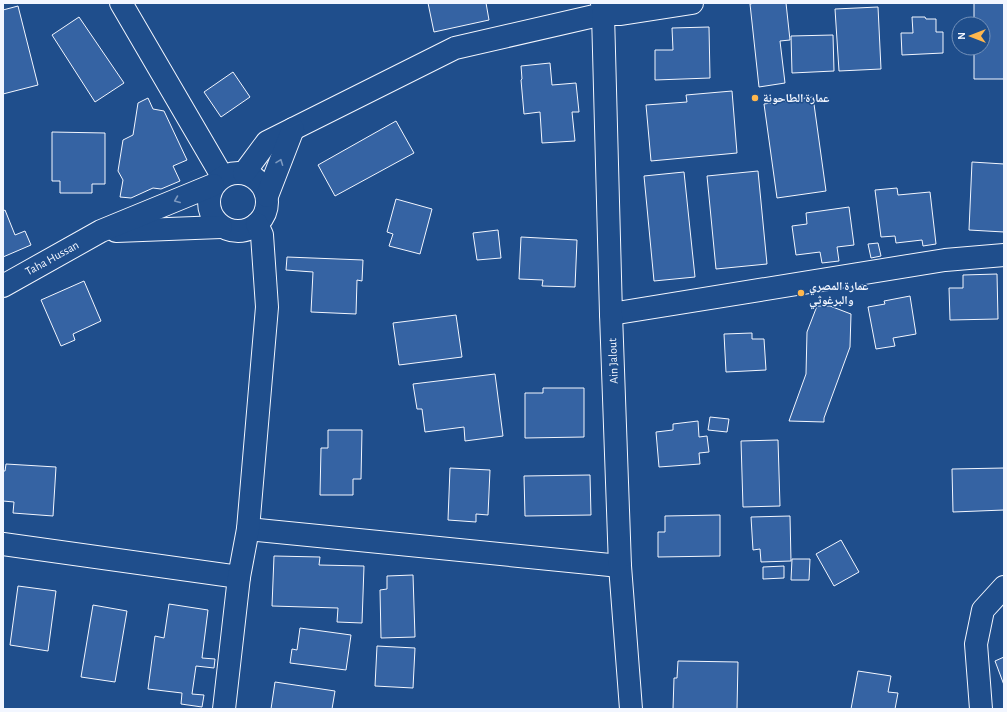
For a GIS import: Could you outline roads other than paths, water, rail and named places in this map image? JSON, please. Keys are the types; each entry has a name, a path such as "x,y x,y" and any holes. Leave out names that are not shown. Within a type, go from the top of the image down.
{"street":[{"path":"120,3 218,181"},
{"path":"244,173 267,142 455,48 603,8 621,14 692,3"},
{"name":"Ain Jalout","path":"603,8 611,314 620,566 631,709"},
{"path":"101,231 221,227 232,231 243,232 257,224 262,219 267,208 267,196 293,128"},
{"path":"221,227 213,218 209,207 209,196 218,181 232,172 244,173 255,178 263,186 267,196"},
{"name":"Taha Hussan","path":"3,286 101,231 218,181"},
{"path":"224,709 239,577 248,529 267,307 262,235 257,224"},
{"path":"611,314 945,260 1004,255"},
{"path":"248,529 620,566"},
{"path":"3,544 239,577"},
{"path":"981,709 976,644 983,610 1004,586"}],"place":[{"name":"عمارة الطاحونة","path":"755,98"},
{"name":"عمارة المصري والبرغوثي","path":"801,293"}]}
